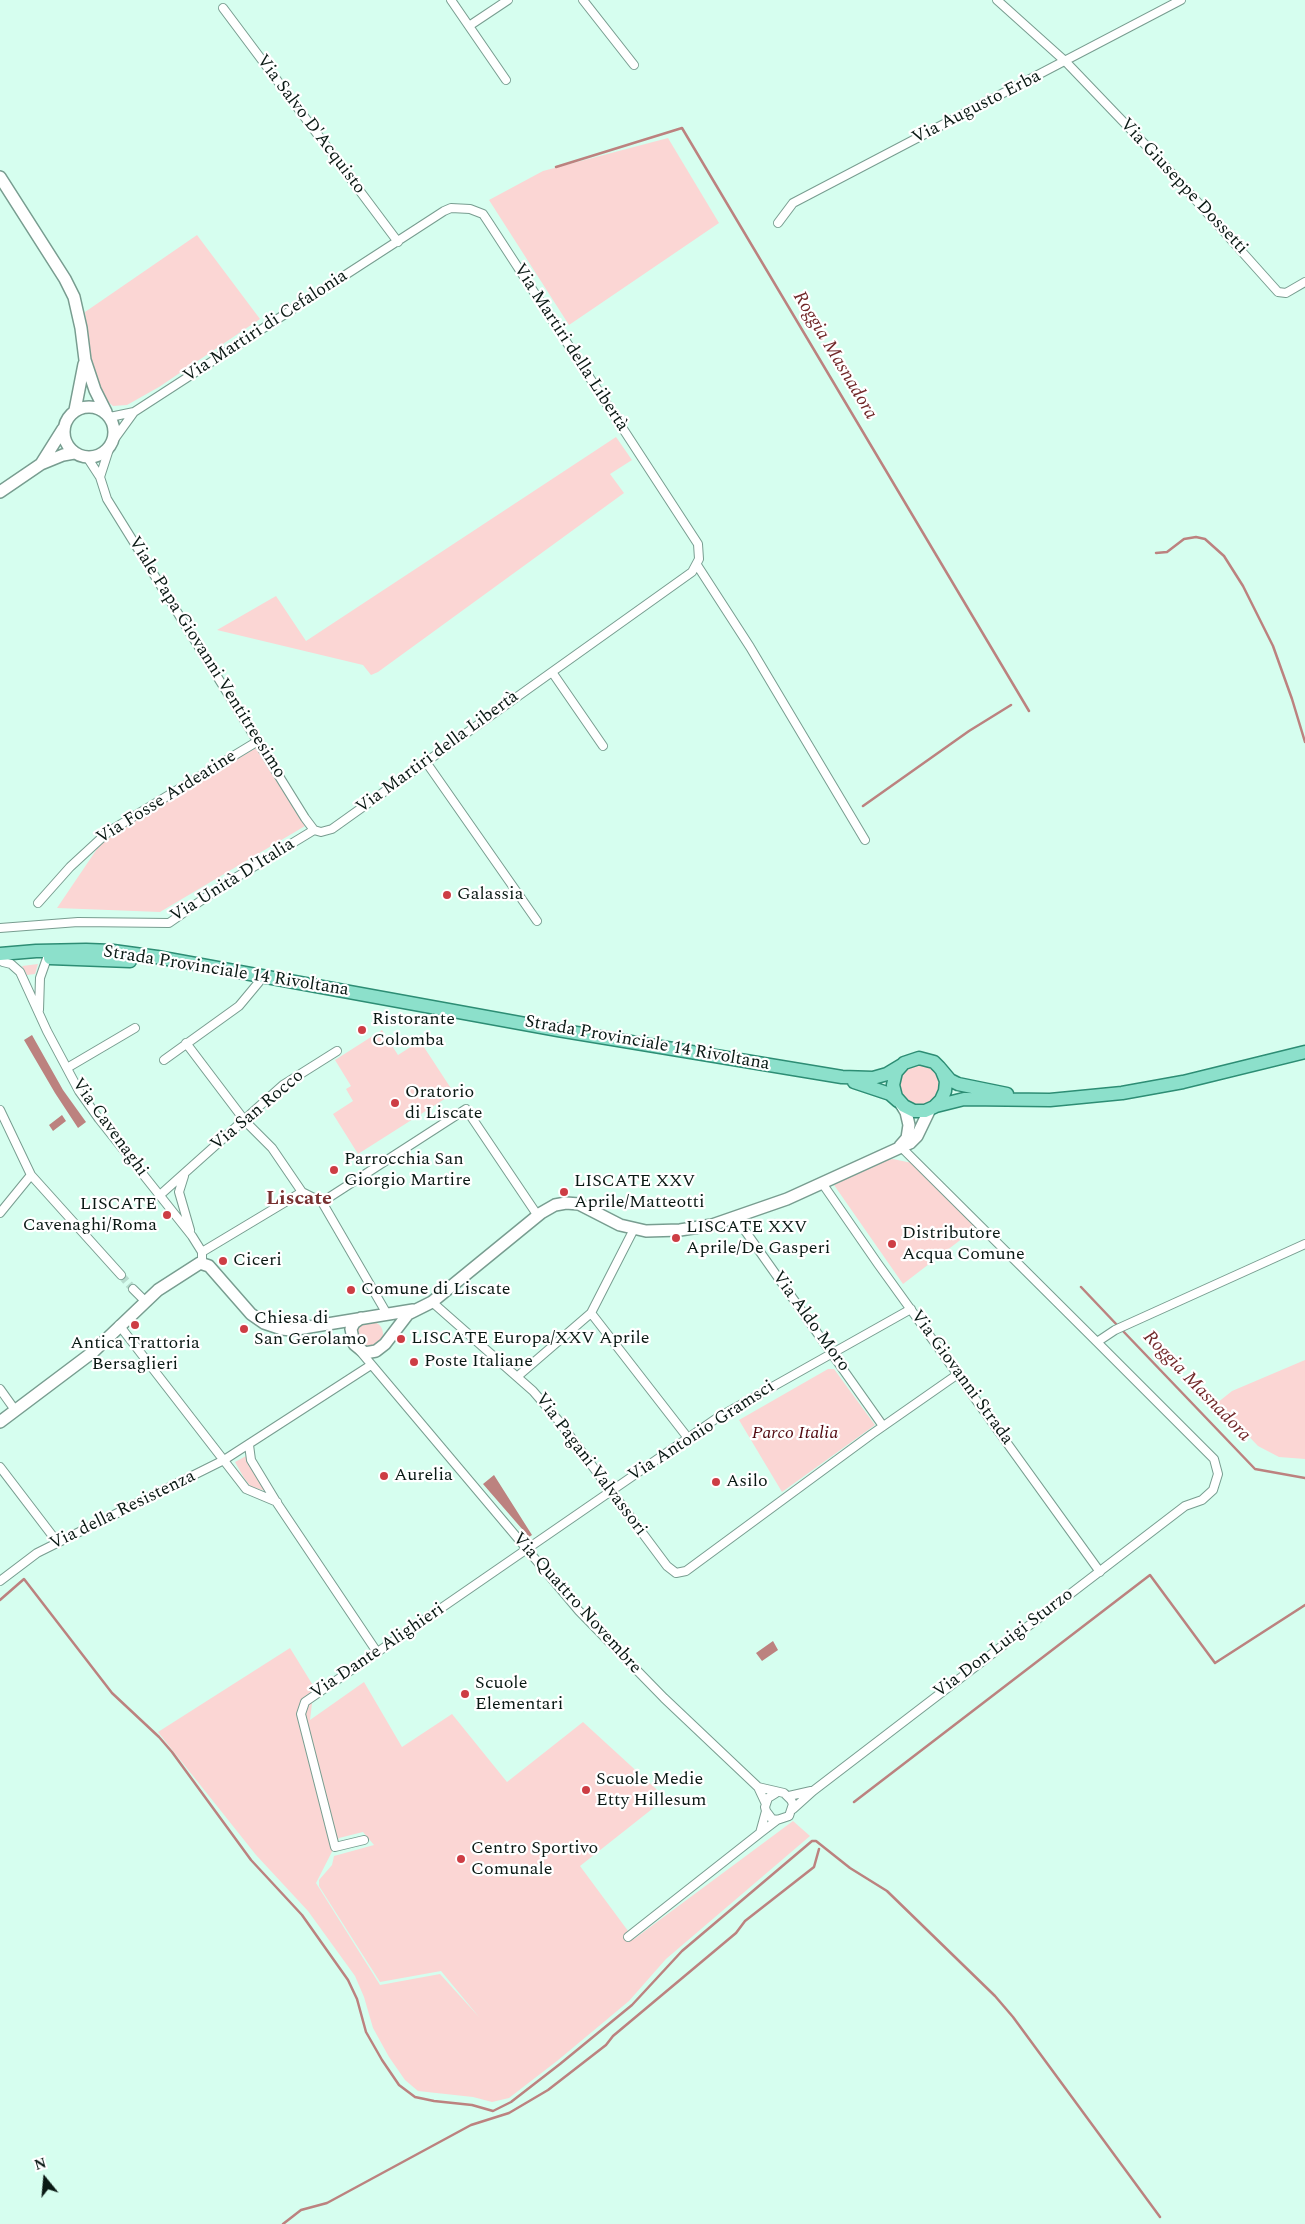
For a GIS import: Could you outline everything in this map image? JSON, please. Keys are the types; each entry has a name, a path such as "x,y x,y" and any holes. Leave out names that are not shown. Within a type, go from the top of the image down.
{"main road":[{"name":"Strada Provinciale 14 Rivoltana","path":"1,959 60,950 113,951 229,969 451,1010 842,1077 873,1078 887,1074 912,1059 922,1058 933,1062 950,1080 964,1086 1044,1100"},
{"name":"Strada Provinciale 14 Rivoltana","path":"1,959 47,958 134,961 349,998 451,1010"},
{"name":"Strada Provinciale 14 Rivoltana","path":"842,1077 890,1094 914,1111 964,1099 1044,1100 1101,1096 1152,1088 1305,1052"},
{"path":"899,1102 893,1091 893,1081 902,1065"},
{"path":"933,1107 943,1098 946,1090 946,1080 942,1071"}],"street":[{"path":"451,0 506,80"},
{"path":"469,26 508,0"},
{"path":"583,0 634,65"},
{"path":"997,0 1066,62"},
{"name":"Via Augusto Erba","path":"778,223 793,203 1066,62 1181,0"},
{"name":"Via Salvo D'Acquisto","path":"223,8 398,242"},
{"name":"Via Giuseppe Dossetti","path":"1066,62 1158,158 1278,292 1281,294 1288,292 1305,282"},
{"path":"0,177 65,279 74,297 81,328 85,360 94,390 108,415 114,433 100,477"},
{"name":"Via Martiri della Libertà","path":"317,831 332,829 692,572 700,559 698,544 483,214 470,209 452,208 398,242"},
{"name":"Via Martiri di Cefalonia","path":"111,444 134,412 398,242"},
{"path":"75,410 85,360"},
{"path":"41,464 63,429 69,415 75,410 91,406 108,415"},
{"name":"Via Martiri di Cefalonia","path":"108,415 134,412"},
{"path":"63,429 66,443 74,453"},
{"path":"0,492 41,464 63,455 74,453 87,457 100,455 111,444"},
{"name":"Viale Papa Giovanni Ventitreesimo","path":"87,457 100,477 108,500 258,741 317,831"},
{"path":"697,565 750,647 865,840"},
{"path":"552,672 603,746"},
{"name":"Via Fosse Ardeatine","path":"38,903 70,867 108,832 258,741"},
{"path":"426,762 537,921"},
{"name":"Via Unità D'Italia","path":"0,928 78,922 169,923 222,886 317,831"},
{"name":"Via Cavenaghi","path":"39,1012 40,978 47,958"},
{"name":"Via Cavenaghi","path":"1,959 12,964 20,972 66,1068 99,1119 192,1236 202,1258"},
{"path":"164,1060 240,1006 259,982"},
{"path":"66,1068 135,1028"},
{"path":"186,1043 245,1120 272,1148 302,1192 322,1202 387,1314 390,1324 390,1336"},
{"name":"Via San Rocco","path":"160,1195 291,1079 337,1051"},
{"path":"899,1102 906,1112 909,1125 907,1138 900,1146"},
{"path":"371,1365 372,1357 406,1316 432,1302 538,1216 555,1206 573,1203 585,1206 618,1224 653,1232 712,1226 787,1199 916,1138 933,1107"},
{"path":"322,1202 466,1109 538,1216"},
{"path":"0,1110 31,1175 121,1275"},
{"path":"900,1146 1097,1342 1126,1325 1305,1244"},
{"path":"0,1213 31,1175"},
{"path":"184,1175 179,1193 192,1236"},
{"name":"Via Giovanni Strada","path":"822,1183 1100,1572"},
{"path":"0,1422 86,1357 145,1301 168,1282 302,1192"},
{"name":"Via Aldo Moro","path":"736,1218 884,1426"},
{"path":"518,1376 591,1313 634,1229"},
{"path":"202,1258 251,1314 278,1329 291,1330 417,1309"},
{"path":"133,1289 145,1301"},
{"name":"Via Pagani Valvassori","path":"432,1302 518,1376 547,1407 667,1566 676,1573 686,1571 884,1426"},
{"name":"Via Antonio Gramsci","path":"526,1551 728,1412 911,1309"},
{"path":"591,1313 688,1438"},
{"path":"374,1316 386,1324 390,1336"},
{"path":"353,1341 352,1327 360,1318"},
{"path":"334,1322 347,1332 360,1351 370,1353 378,1350"},
{"path":"119,1325 246,1489 277,1503"},
{"name":"Via Don Luigi Sturzo","path":"793,1809 813,1791 1185,1506 1198,1502 1210,1494 1217,1482 1218,1469 1214,1459 1097,1342"},
{"name":"Via Quattro Novembre","path":"360,1351 526,1551 621,1656 758,1787 765,1802"},
{"name":"Via della Resistenza","path":"0,1581 29,1558 224,1460 371,1365"},
{"path":"884,1426 958,1374"},
{"path":"0,1389 15,1410"},
{"path":"249,1444 251,1460 277,1503 377,1652"},
{"path":"0,1467 58,1543"},
{"name":"Via Dante Alighieri","path":"364,1840 335,1847 301,1712 304,1704 526,1551"},
{"name":"Via Quattro Novembre","path":"758,1787 776,1793"},
{"name":"Via Don Luigi Sturzo","path":"788,1796 813,1791"},
{"path":"628,1937 777,1820 789,1816 793,1809 792,1800 784,1793 776,1793 765,1802 766,1811 760,1833"},
{"path":"766,1811 772,1818 777,1820"}],"green space":[{"path":"668,138 719,223 569,325 489,200 543,171"},
{"path":"197,235 260,319 159,387 127,405 113,406 105,399 90,364 85,312"},
{"path":"616,437 632,460 610,474 624,493 378,672 371,675 363,665 217,630 276,596 306,641"},
{"path":"256,748 305,826 160,912 57,908 101,843 176,795"},
{"path":"38,964 35,974 27,975 22,966"},
{"path":"382,1030 398,1055 420,1041 454,1093 358,1154 333,1114 353,1101 346,1089 351,1086 335,1060"},
{"path":"923,1065 930,1068 936,1074 939,1085 938,1093 930,1102 923,1105 915,1105 908,1102 900,1093 899,1081 902,1074 911,1066"},
{"path":"893,1159 912,1163 976,1228 903,1284 834,1185 882,1161"},
{"path":"370,1321 379,1325 383,1334 379,1343 370,1347 361,1343 357,1334 361,1325"},
{"path":"1305,1360 1305,1459 1279,1457 1258,1446 1217,1403 1232,1391"},
{"name":"Parco Italia","path":"828,1369 834,1369 875,1425 782,1492 739,1420"},
{"path":"246,1456 266,1491 251,1487 244,1478 235,1462"},
{"path":"290,1648 314,1687 310,1720 364,1682 402,1747 452,1714 507,1782 583,1722 666,1798 580,1866 634,1939 793,1821 810,1836 666,1959 629,2001 509,2098 492,2102 473,2097 418,2091 405,2080 389,2057 373,2028 364,1997 355,1976 308,1911 256,1855 158,1732","holes":["363,1832 374,1845 334,1856 332,1865 319,1880 319,1886 380,1982 441,1971 479,2017 440,1974 380,1985 316,1883 339,1838"]}],"shaded area":[{"path":"32,1035 63,1090 86,1122 78,1128 24,1040"},
{"path":"62,1115 66,1121 53,1131 49,1125"},
{"path":"494,1475 532,1535 529,1537 483,1484"},
{"path":"773,1641 778,1650 762,1661 756,1653"}],"waterway":[{"name":"Roggia Masnadora","path":"556,167 682,128 1029,711"},
{"path":"1156,553 1167,552 1184,539 1196,537 1205,539 1224,556 1243,586 1273,646 1305,742"},
{"path":"863,806 969,731 1011,705"},
{"name":"Roggia Masnadora","path":"1081,1287 1118,1326"},
{"name":"Roggia Masnadora","path":"1122,1330 1255,1469 1305,1478"},
{"path":"854,1802 1150,1575 1215,1663 1305,1605"},
{"path":"0,1600 24,1579 112,1693 159,1737 172,1752 251,1860 302,1915 348,1980 357,1999 366,2032 382,2060 399,2085 415,2097 472,2105 493,2111 511,2102 632,2005 682,1951 812,1841 816,1841 850,1868 887,1891 995,1996 1013,2017 1160,2217"},
{"path":"283,2224 301,2210 327,2203 471,2125 509,2113 548,2090 606,2045 613,2036 736,1933 745,1921 814,1867 819,1849"}],"tunnel":[{"path":"121,1275 133,1289"}],"place":[{"name":"Galassia","path":"447,895"},
{"name":"Ristorante Colomba","path":"362,1030"},
{"name":"Oratorio di Liscate","path":"395,1103"},
{"name":"Parrocchia San Giorgio Martire","path":"334,1170"},
{"name":"LISCATE XXV Aprile/Matteotti","path":"564,1192"},
{"name":"LISCATE Cavenaghi/Roma","path":"167,1215"},
{"name":"LISCATE XXV Aprile/De Gasperi","path":"676,1238"},
{"name":"Distributore Acqua Comune","path":"892,1244"},
{"name":"Ciceri","path":"223,1261"},
{"name":"Comune di Liscate","path":"351,1290"},
{"name":"Antica Trattoria Bersaglieri","path":"135,1325"},
{"name":"Chiesa di San Gerolamo","path":"244,1329"},
{"name":"LISCATE Europa/XXV Aprile","path":"401,1339"},
{"name":"Poste Italiane","path":"414,1362"},
{"name":"Aurelia","path":"384,1476"},
{"name":"Asilo","path":"716,1482"},
{"name":"Scuole Elementari","path":"465,1694"},
{"name":"Scuole Medie Etty Hillesum","path":"586,1790"},
{"name":"Centro Sportivo Comunale","path":"461,1859"}],"district":[{"name":"Liscate","path":"299,1200"}]}
